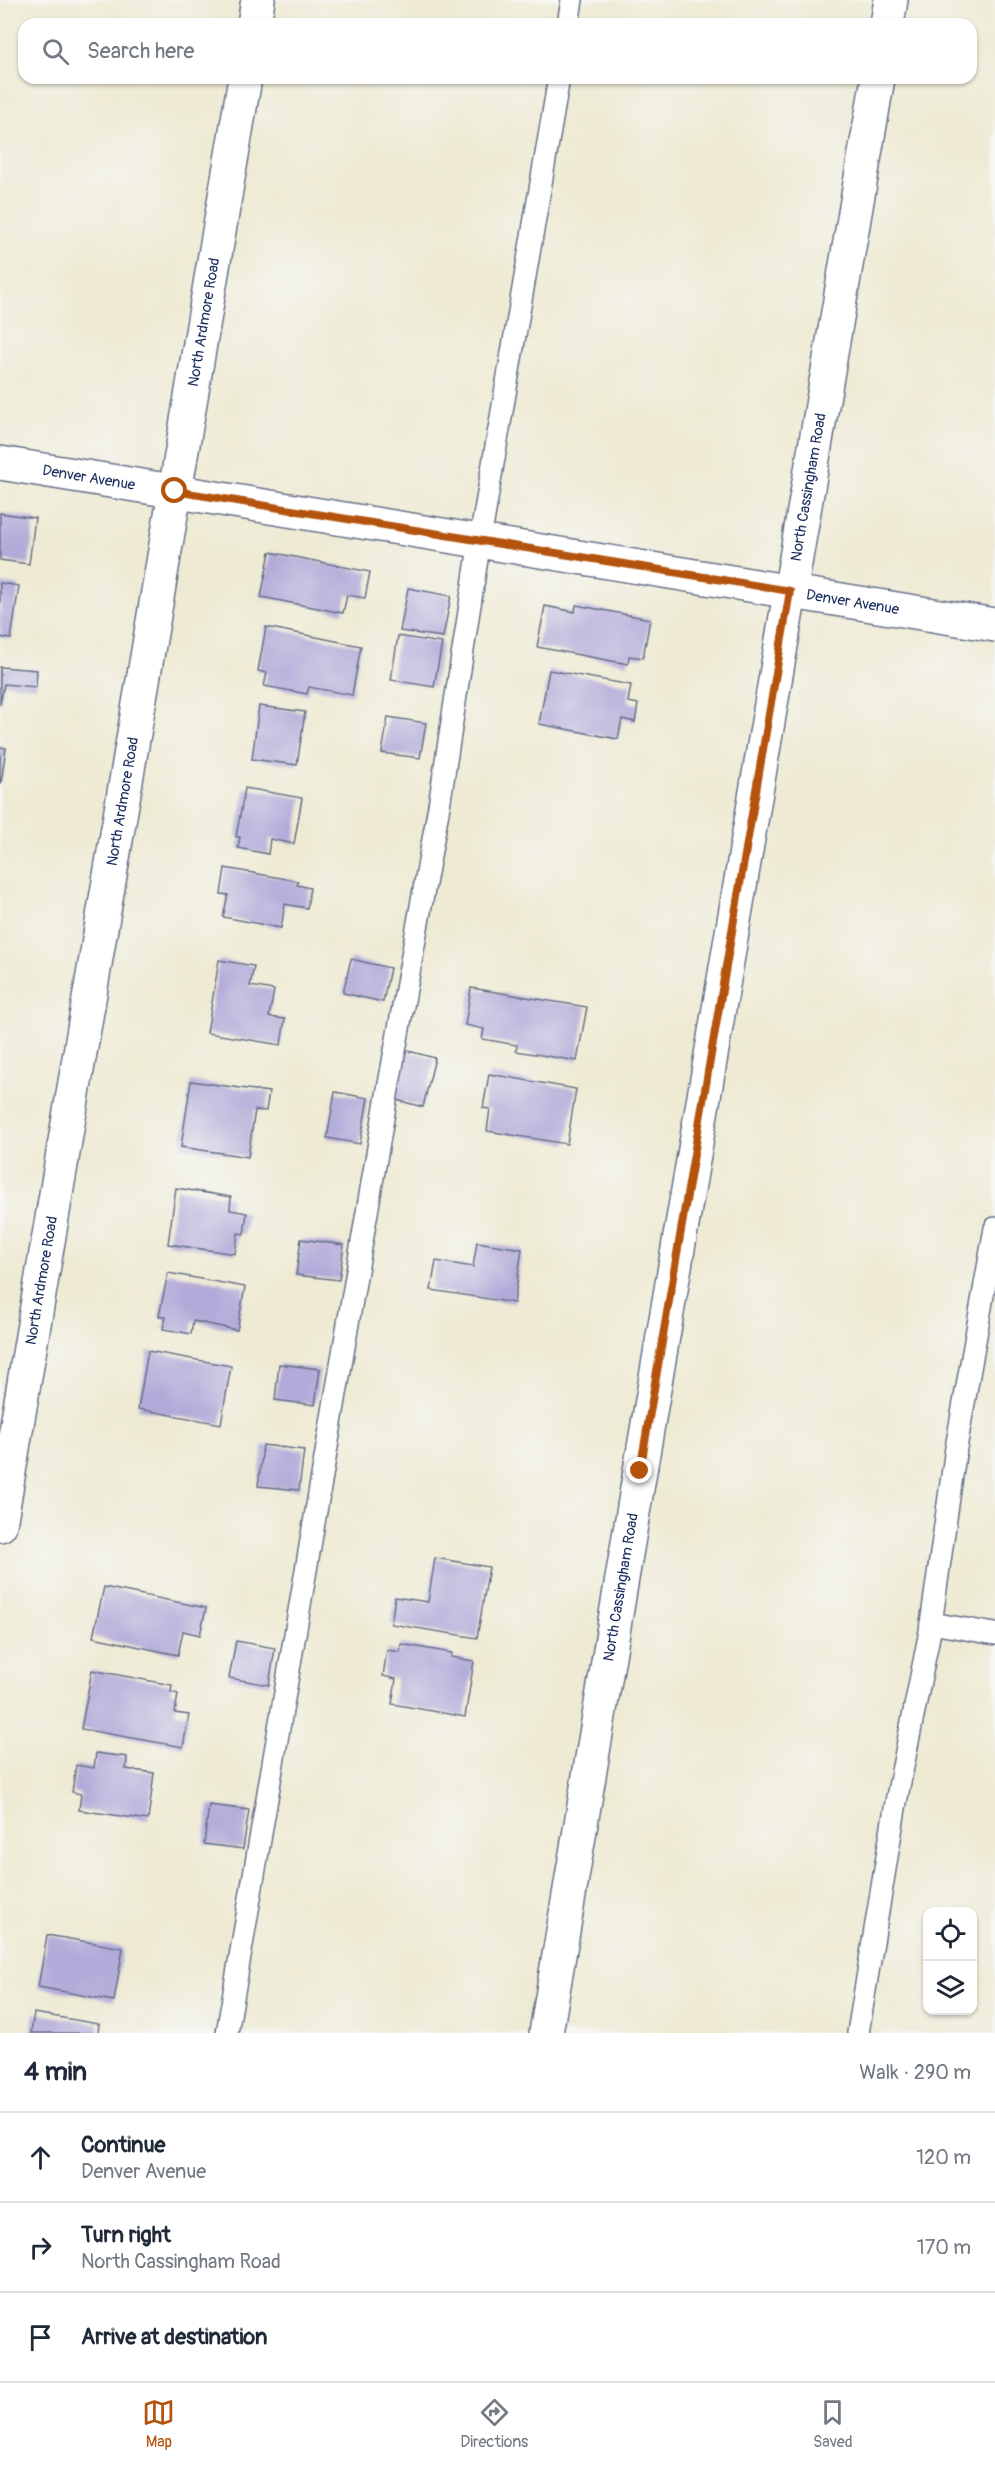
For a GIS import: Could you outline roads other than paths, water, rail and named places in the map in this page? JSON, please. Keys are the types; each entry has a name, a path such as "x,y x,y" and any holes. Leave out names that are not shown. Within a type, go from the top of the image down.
{"street":[{"path":"255,18 258,0"},
{"path":"888,18 891,0"},
{"name":"North Ardmore Road","path":"0,1525 244,84"},
{"name":"North Cassingham Road","path":"546,2033 877,84"},
{"name":"Denver Avenue","path":"0,463 995,625"}],"lane":[{"path":"569,18 572,0"},
{"path":"227,2033 387,1095 439,806 480,540 558,84"},
{"path":"858,2033 896,1802 931,1623 956,1448 995,1228"},
{"path":"931,1623 995,1634"}]}
